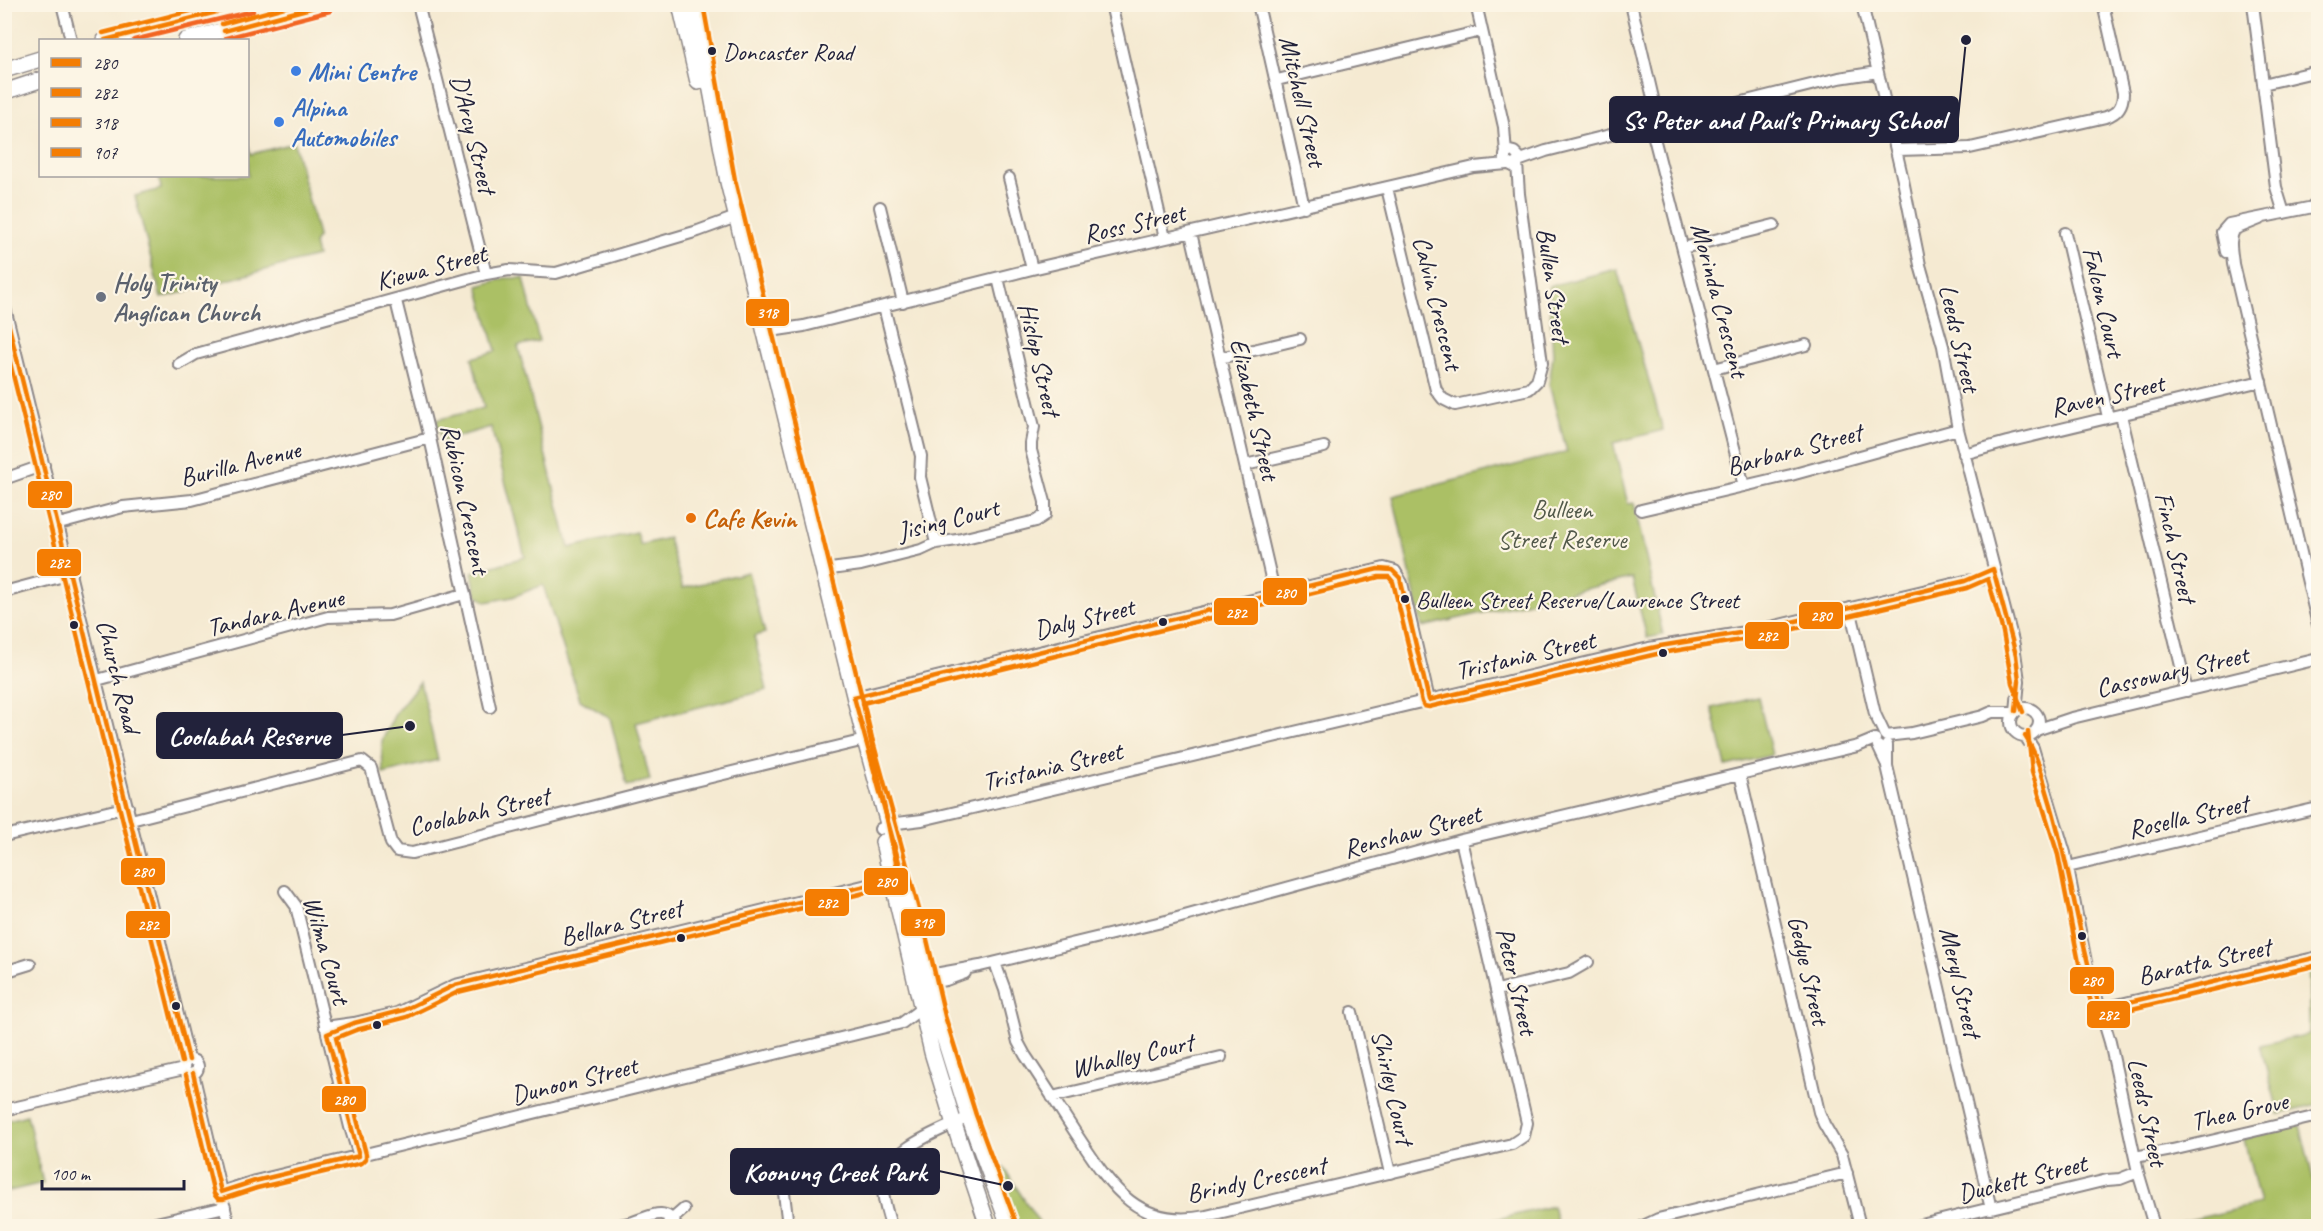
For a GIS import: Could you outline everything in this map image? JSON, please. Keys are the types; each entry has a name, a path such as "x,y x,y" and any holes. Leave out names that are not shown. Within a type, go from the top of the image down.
{"main road":[{"path":"109,39 251,4"},
{"path":"193,39 328,4"},
{"path":"680,4 707,115 728,182"},
{"path":"695,4 737,221 887,828 897,878 925,980 969,1117 1008,1227"},
{"path":"187,20 189,39"},
{"path":"4,70 39,59"},
{"path":"4,92 39,80"},
{"path":"925,980 922,1008 927,1031 954,1124 988,1227"}],"street":[{"path":"62,4 71,39"},
{"name":"D'Arcy Street","path":"418,4 486,274"},
{"path":"1111,4 1165,238"},
{"name":"Mitchell Street","path":"1258,4 1304,207"},
{"name":"Bullen Street","path":"1476,4 1519,194 1542,363 1538,381"},
{"name":"Morinda Crescent","path":"1631,4 1683,248 1744,486"},
{"name":"Leeds Street","path":"1862,4 1920,265 1943,346 1958,429 2012,637 2019,681 2016,712 2011,723"},
{"path":"1896,150 1978,147 2116,113 2122,104 2123,93 2103,4"},
{"path":"2253,4 2279,215"},
{"path":"1276,80 1481,31"},
{"name":"Ross Street","path":"765,336 1032,269 1546,151 1877,69"},
{"path":"2263,84 2319,71"},
{"path":"1009,178 1032,269"},
{"name":"Calvin Crescent","path":"1387,188 1437,390 1443,399 1455,405 1529,389 1538,381"},
{"path":"2319,206 2262,218 2228,231 2233,264 2319,625"},
{"path":"880,207 903,302"},
{"name":"Kiewa Street","path":"179,364 196,354 396,301 486,274 509,270 556,273 737,221"},
{"path":"1683,248 1774,225"},
{"name":"Elizabeth Street","path":"1191,233 1275,595"},
{"name":"Falcon Court","path":"2065,233 2108,417"},
{"name":"Hislop Street","path":"998,278 1034,427 1030,443 1045,502 1045,515"},
{"name":"Rubicon Crescent","path":"396,301 430,438 490,707"},
{"name":"Church Road","path":"4,304 229,1227"},
{"path":"884,307 921,456 920,477 936,543"},
{"path":"1220,358 1300,339"},
{"path":"1714,369 1806,345"},
{"name":"Raven Street","path":"1964,454 2261,381"},
{"name":"Finch Street","path":"2121,415 2187,691"},
{"name":"Barbara Street","path":"1641,510 1744,486 1958,429"},
{"name":"Burilla Avenue","path":"59,524 123,507 192,500 430,438"},
{"path":"1245,465 1324,447"},
{"path":"4,479 44,465"},
{"name":"Jising Court","path":"824,574 936,543 1036,520 1045,515"},
{"name":"Daly Street","path":"854,697 1378,569 1388,569 1395,571 1402,583 1429,700"},
{"path":"4,592 71,574"},
{"name":"Tristania Street","path":"887,828 1649,648 1737,634 1994,574"},
{"name":"Tandara Avenue","path":"97,680 328,617 390,615 464,594"},
{"path":"1850,608 1881,741"},
{"name":"Cassowary Street","path":"2032,732 2072,718 2319,659"},
{"name":"Leeds Street","path":"2019,681 2034,713"},
{"name":"Renshaw Street","path":"925,980 1170,920 1461,840 1881,741 1992,712 2034,713 2050,720 2072,718"},
{"path":"2011,723 2017,734 2032,732 2034,713"},
{"name":"Renshaw Street","path":"1983,716 2011,723"},
{"name":"Leeds Street","path":"2032,732 2033,748 2068,867 2086,962 2114,1057 2138,1172 2154,1227"},
{"name":"Coolabah Street","path":"131,819 362,761 371,768 391,843 397,851 412,853 660,789 865,740"},
{"name":"Meryl Street","path":"1881,741 1991,1209"},
{"name":"Gedye Street","path":"1740,774 1819,1112 1840,1149 1860,1227"},
{"path":"4,836 128,807"},
{"name":"Rosella Street","path":"2068,867 2319,808"},
{"name":"Peter Street","path":"1461,840 1527,1118 1526,1132"},
{"name":"Bellara Street","path":"326,1031 397,1012 455,986 897,878"},
{"name":"Wilma Court","path":"285,891 296,906 356,1156"},
{"name":"Baratta Street","path":"2100,1009 2319,957"},
{"name":"Brindy Crescent","path":"998,962 1021,1048 1052,1097 1108,1181 1131,1203 1161,1217 1198,1218 1512,1143 1521,1139 1526,1132"},
{"path":"1497,990 1569,973 1588,962"},
{"path":"4,972 30,964"},
{"name":"Dunoon Street","path":"220,1189 902,1023 922,1008"},
{"name":"Shirley Court","path":"1352,1012 1390,1173"},
{"path":"902,1023 927,1031"},
{"name":"Whalley Court","path":"1052,1097 1221,1057"},
{"path":"4,1110 189,1067"},
{"name":"Thea Grove","path":"2135,1156 2172,1150 2319,1116"},
{"path":"891,1227 883,1191 888,1167 898,1154 906,1149 969,1117"},
{"name":"Duckett Street","path":"1917,1227 2107,1180 2124,1178 2138,1172"},
{"path":"1643,1227 1658,1219 1847,1173"},
{"path":"784,1193 788,1227"},
{"path":"143,1227 225,1207"},
{"path":"613,1227 634,1221 659,1219 671,1224 684,1209"}],"green space":[{"path":"294,143 318,236 314,244 317,256 161,298 135,196 161,189 159,177 249,177 249,147 251,154"},
{"name":"Bulleen Street Reserve","path":"1617,269 1663,430 1613,443 1628,504 1634,503 1663,635 1647,638 1632,578 1422,627 1393,496 1567,452 1549,384 1553,355 1549,286"},
{"path":"505,278 524,278 539,341 518,346 569,548 636,532 640,545 668,538 683,588 748,572 765,633 754,636 767,690 636,723 650,780 627,786 610,718 580,700 543,585 512,597 486,602 476,594 472,572 525,557 491,427 442,441 436,420 484,408 472,358 496,351 478,286"},
{"path":"420,682 438,760 383,774 382,741 396,712"},
{"path":"1758,697 1772,755 1726,766 1712,708"},
{"path":"2318,968 2318,1105 2279,1114 2260,1045 2309,1034 2309,970"},
{"path":"27,1115 43,1183 5,1192 5,1121"},
{"path":"2300,1125 2316,1191 2318,1191 2318,1226 2164,1226 2260,1204 2244,1139"},
{"path":"981,1132 1041,1226 1016,1226"},
{"path":"1553,1206 1558,1226 1468,1226"}],"transit line":[{"path":"103,33 218,4"},
{"name":"907","path":"109,39 249,4"},
{"path":"222,24 296,4"},
{"name":"907","path":"224,31 326,4"},
{"name":"318","path":"703,4 735,180 872,738 925,931 945,1016 976,1115 1016,1223"},
{"path":"138,39 253,11"},
{"path":"226,38 330,11"},
{"name":"280","path":"4,306 189,1060"},
{"name":"282","path":"4,338 182,1062"},
{"name":"280","path":"193,1073 221,1192 255,1181 359,1156 327,1034 354,1023 404,1010 455,985 903,877 854,697 1378,569 1392,570 1400,578 1429,700 1660,646 1758,630 1965,581 1993,569 2016,655 2019,681 2016,711"},
{"name":"282","path":"186,1075 214,1194 218,1199 362,1163 366,1159 366,1154 336,1038 356,1030 407,1017 458,992 897,885 899,877 863,703 1379,577 1389,577 1393,582 1422,702 1424,706 1429,707 1661,653 1760,637 1967,588 1988,579 2003,632 2012,683 2023,712"},
{"name":"282","path":"2028,732 2032,772 2058,855 2079,963 2095,1015 2102,1016 2318,965"},
{"name":"280","path":"2025,736 2039,765 2056,822 2100,1009 2318,957"}],"place":[{"name":"Ss Peter and Paul's Primary School","path":"1966,40"},
{"name":"Doncaster Road","path":"712,51"},
{"name":"Mini Centre","path":"296,71"},
{"name":"Alpina Automobiles","path":"279,122"},
{"name":"Holy Trinity Anglican Church","path":"101,297"},
{"name":"Cafe Kevin","path":"691,518"},
{"name":"Bulleen Street Reserve/Lawrence Street","path":"1405,599"},
{"name":"Coolabah Reserve","path":"410,726"},
{"name":"Koonung Creek Park","path":"1008,1186"}]}
